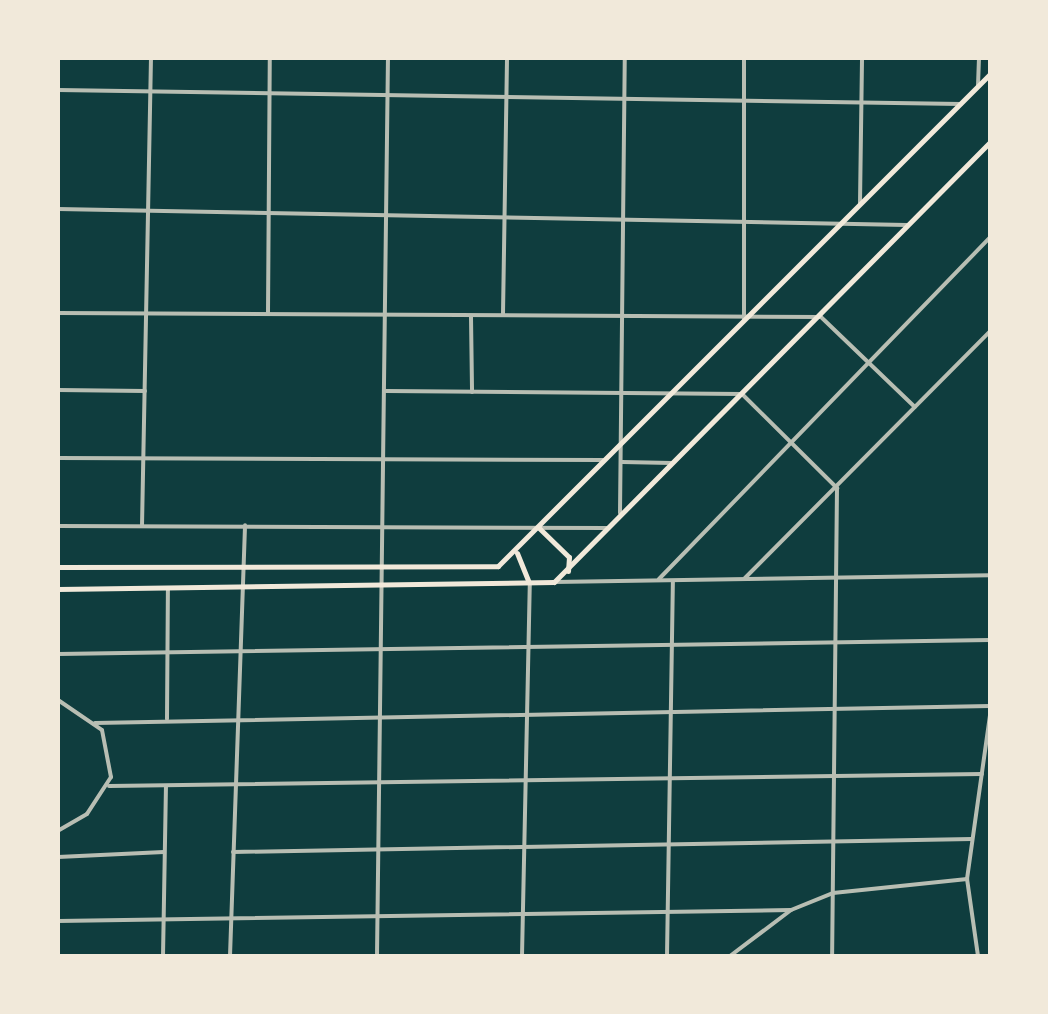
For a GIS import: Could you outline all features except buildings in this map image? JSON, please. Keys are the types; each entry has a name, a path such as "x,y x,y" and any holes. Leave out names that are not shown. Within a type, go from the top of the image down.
{"main road":[{"path":"58,567 498,566 990,74"},
{"path":"58,590 554,582 821,317 990,142"},
{"path":"538,527 568,557 568,572"},
{"path":"518,550 530,583"}],"street":[{"path":"142,526 151,58"},
{"path":"268,313 270,58"},
{"path":"377,956 386,582 388,58"},
{"path":"504,314 507,58"},
{"path":"619,517 625,58"},
{"path":"744,58 744,319"},
{"path":"860,202 862,58"},
{"path":"978,86 979,58"},
{"path":"58,90 961,104"},
{"path":"58,209 843,220 910,225"},
{"path":"659,579 990,237"},
{"path":"58,313 821,317 915,407"},
{"path":"471,315 472,392"},
{"path":"746,578 990,331"},
{"path":"58,390 145,391"},
{"path":"386,391 742,394 837,488 832,956"},
{"path":"58,458 604,460"},
{"path":"621,462 672,463"},
{"path":"230,956 237,585 243,564 245,525"},
{"path":"58,526 608,528"},
{"path":"568,572 583,578"},
{"path":"554,582 583,578 990,575"},
{"path":"666,956 673,579"},
{"path":"522,956 530,583"},
{"path":"167,720 168,586"},
{"path":"58,654 990,640"},
{"path":"58,700 94,723 106,741 109,786"},
{"path":"94,723 990,706"},
{"path":"978,956 967,879 990,716"},
{"path":"58,831 109,786 835,775 990,768"},
{"path":"163,956 166,785"},
{"path":"233,852 972,839"},
{"path":"58,857 164,852"},
{"path":"730,956 791,910 833,894 967,879"},
{"path":"58,921 791,910"}]}
